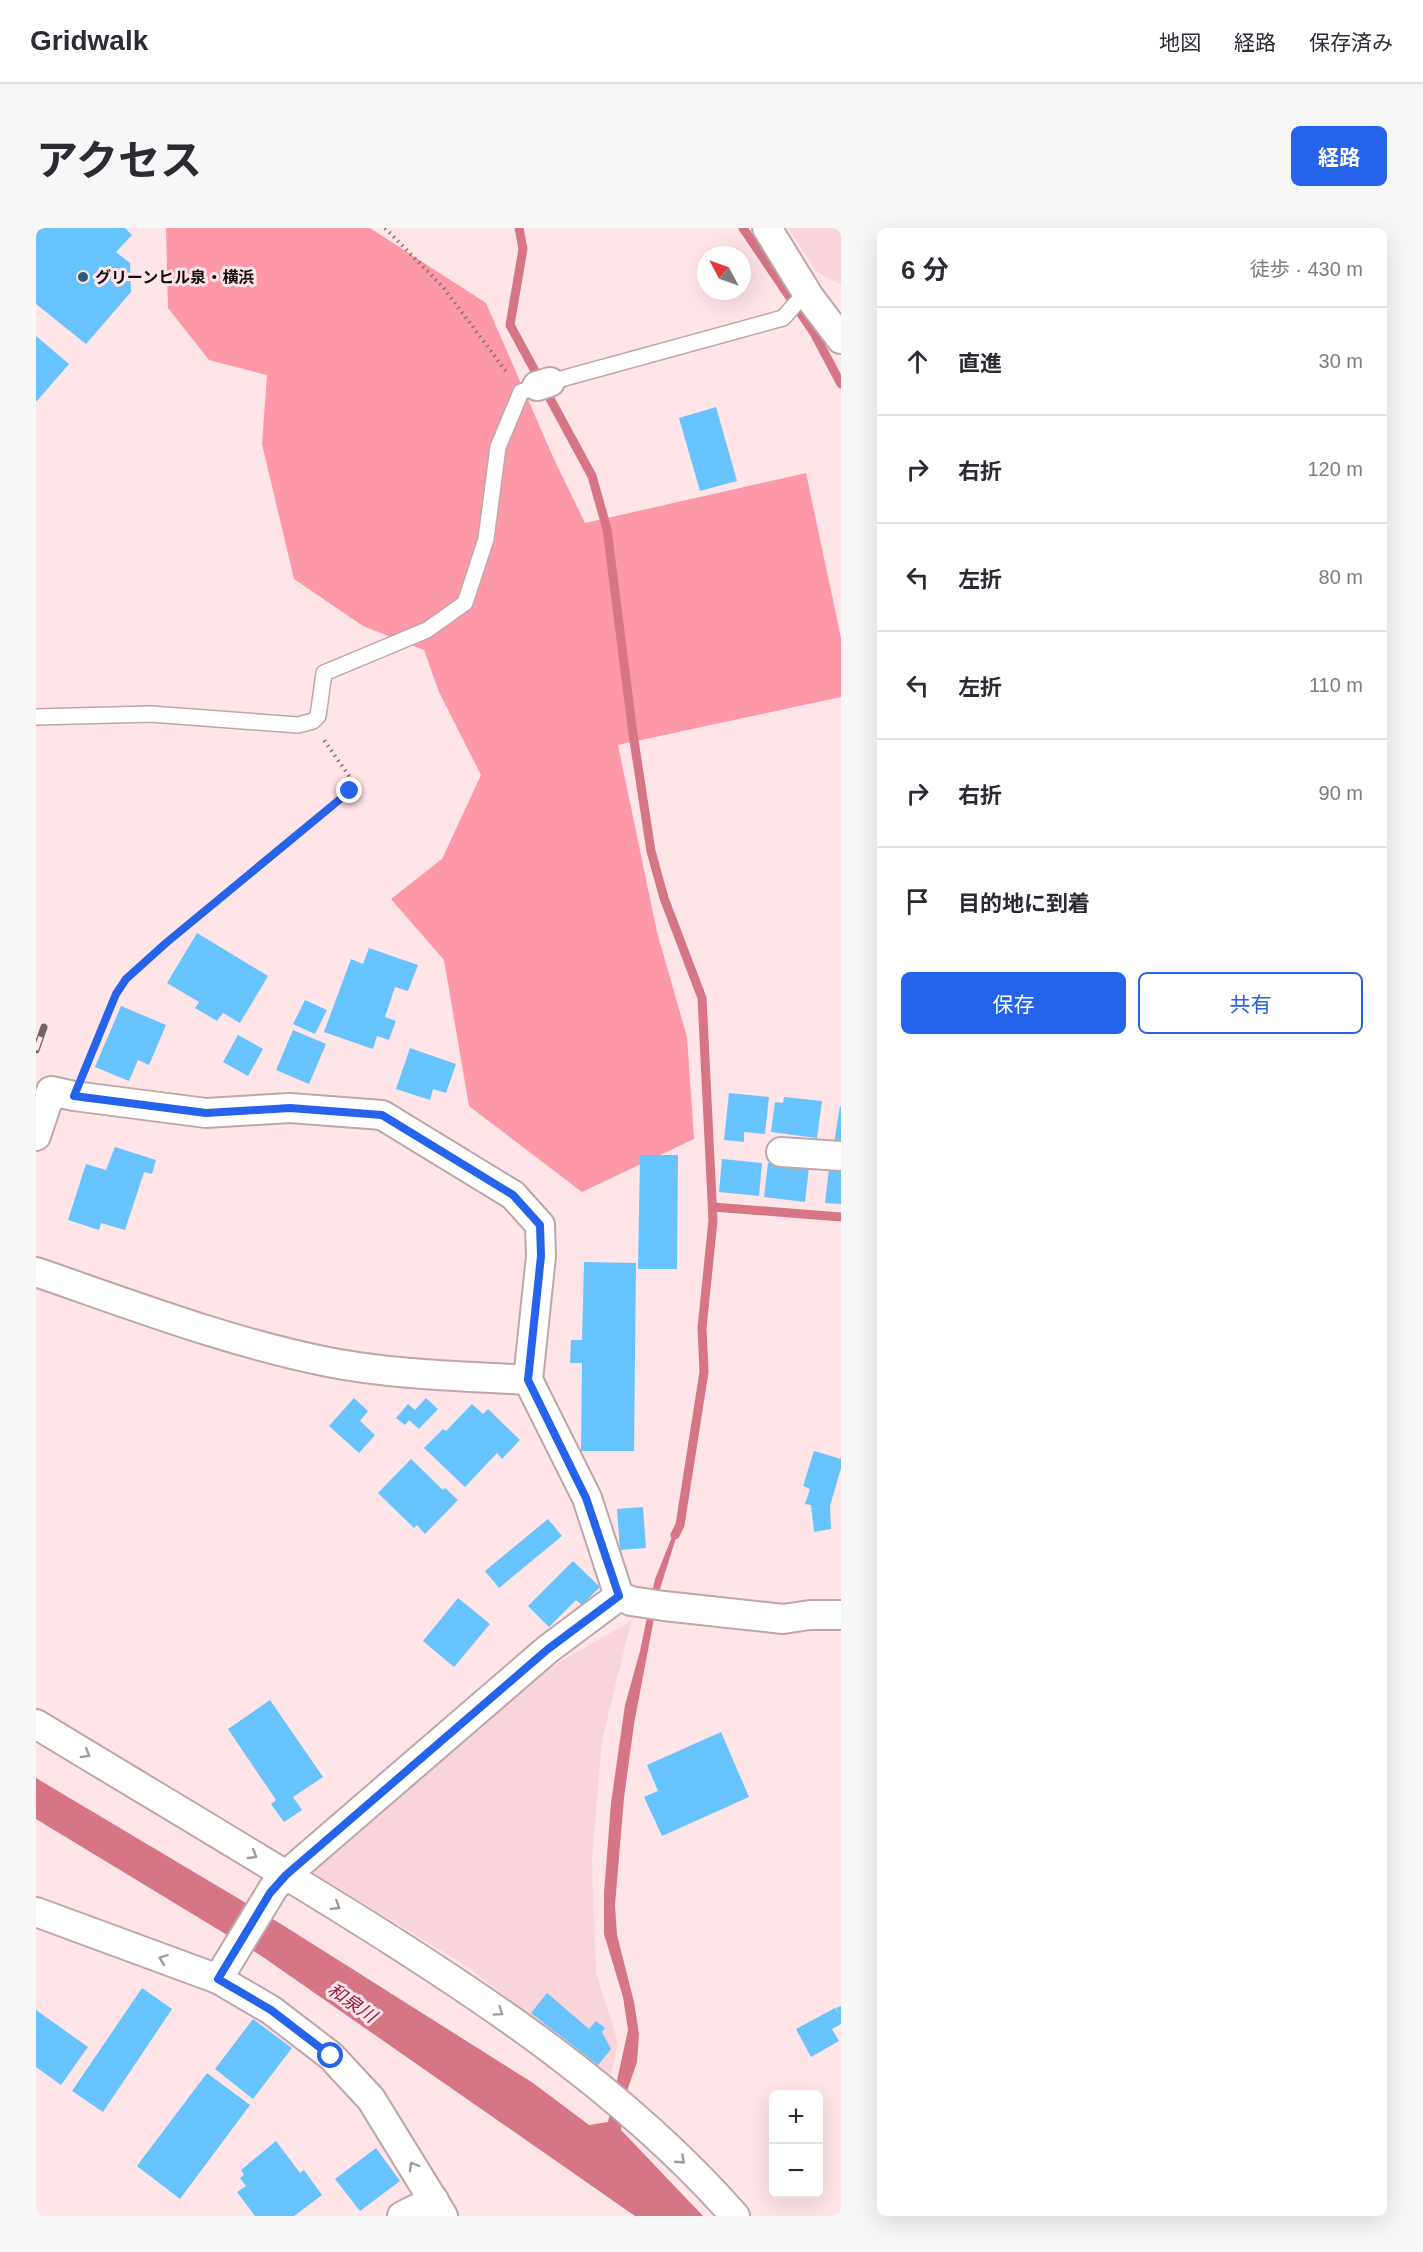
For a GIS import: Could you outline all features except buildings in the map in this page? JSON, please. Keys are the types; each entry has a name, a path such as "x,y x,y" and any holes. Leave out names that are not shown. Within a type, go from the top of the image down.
{"street":[{"path":"767,228 810,298 841,339"},
{"path":"36,1136 51,1091 206,1113 290,1108 382,1115 513,1195 540,1225 541,1256 528,1380 586,1498 625,1599"},
{"path":"781,1152 841,1156"},
{"path":"36,1272 233,1339 330,1362 425,1374 528,1380"},
{"path":"225,1968 278,1884 548,1649 625,1599 664,1606 783,1619 810,1615 841,1615"},
{"path":"36,1724 278,1884 441,1971 525,2030 638,2120 712,2190 735,2216"},
{"path":"36,1912 225,1968 271,2010 331,2056 371,2099 400,2142 438,2208 402,2216"}],"lane":[{"path":"36,717 151,714 298,725 313,721 318,716 324,674 427,630 465,603 486,539 498,447 536,387 783,318 807,291"}],"path":[{"path":"385,228 536,387"},
{"path":"74,1096 116,994 126,979 166,943 350,791 354,783 313,721"}],"shaded area":[{"path":"166,228 370,228 486,303 553,457 585,523 806,473 841,638 841,697 618,745 657,932 687,1037 694,1139 582,1192 469,1106 444,960 391,899 442,859 481,775 439,692 424,650 363,626 294,579 262,444 267,375 209,360 168,308"},
{"path":"788,228 841,228 841,285 817,272"},
{"path":"631,1621 602,1741 592,1859 596,1972 618,2043 610,2079 468,1967 314,1873 314,1869 546,1670"}],"water":[{"name":"和泉川","path":"699,1396 694,1443 680,1525 659,1592 634,1724 624,1798 615,1905 617,1935 634,2002 639,2034 637,2062 625,2097 621,2130 703,2216 635,2216 260,1955 36,1819 36,1778 281,1924 533,2083 589,2125 608,2122 628,2030 623,1997 604,1934 604,1893 611,1803 625,1705 640,1651 655,1579 676,1527"}],"waterway":[{"path":"519,228 523,249 510,325 592,476 607,529 633,734 651,851 664,898 702,998 713,1220 702,1328 704,1372 680,1525 675,1535"},
{"path":"743,228 814,333 841,384"},
{"path":"713,1207 841,1217"}],"railway":[{"path":"36,1050 44,1027"}],"place":[{"name":"グリーンヒル泉・横浜","path":"83,277"}],"route":[{"path":"331,2056 271,2010 218,1979 270,1893 286,1875 548,1649 619,1596 586,1498 528,1380 541,1256 540,1225 513,1195 382,1115 290,1108 206,1113 74,1096 116,994 126,979 166,943 350,791"}]}
